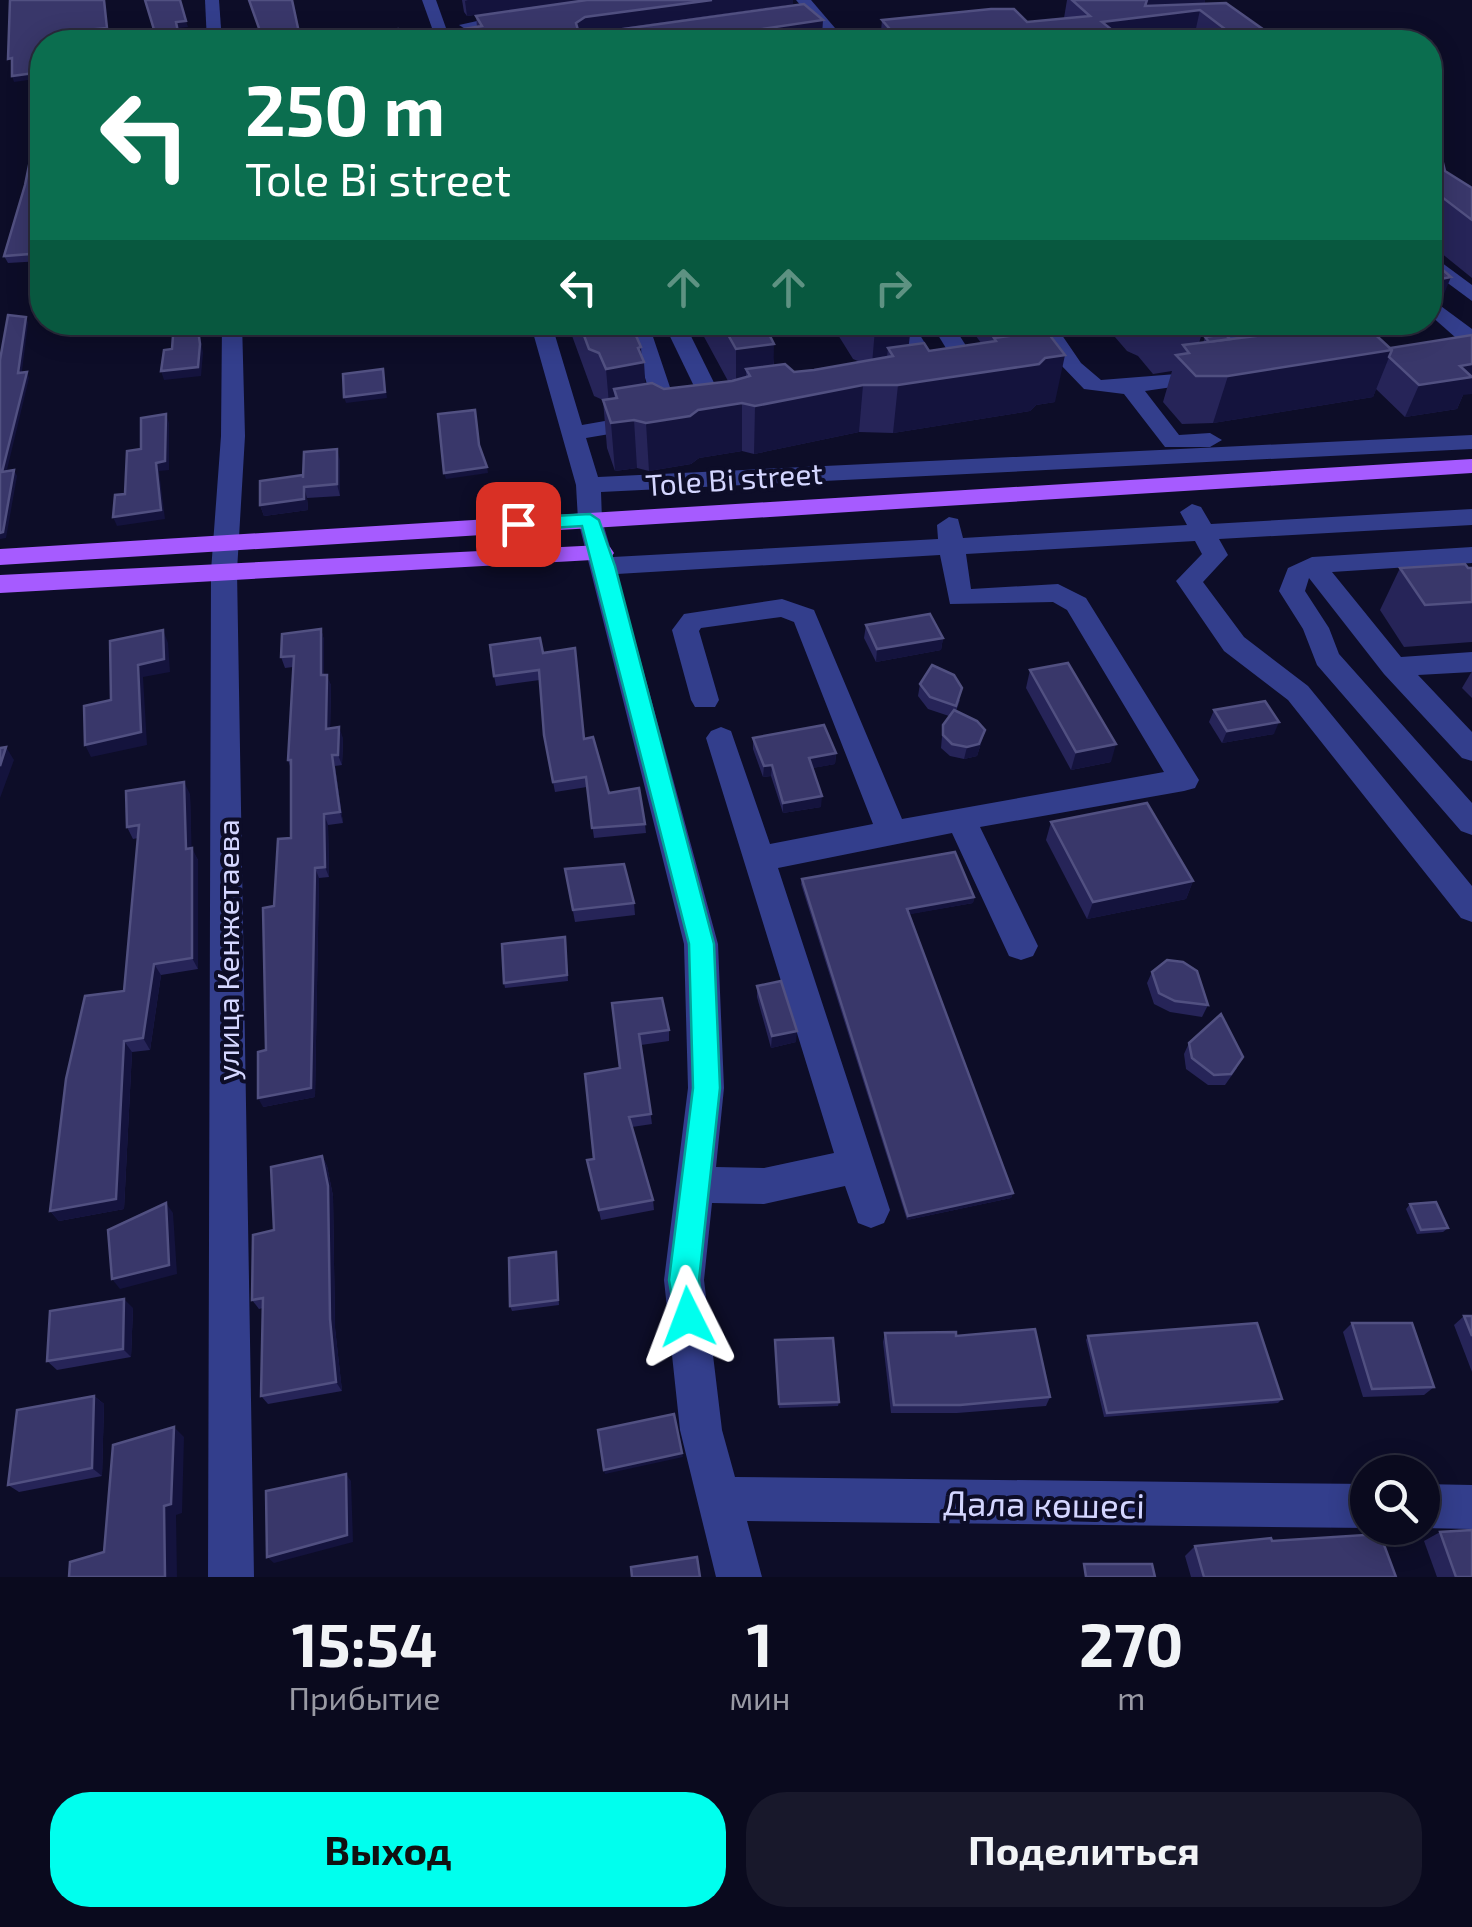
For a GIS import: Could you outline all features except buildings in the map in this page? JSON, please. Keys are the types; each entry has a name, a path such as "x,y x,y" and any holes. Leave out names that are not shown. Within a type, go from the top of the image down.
{"main road":[{"name":"Tole Bi street","path":"0,556 226,556 599,546 1472,466"},
{"name":"Tole Bi street","path":"0,584 226,556"}],"street":[{"path":"212,0 214,30"},
{"path":"429,0 440,30"},
{"path":"802,8 827,30"},
{"path":"467,25 525,17"},
{"path":"1442,271 1472,297"},
{"path":"1442,303 1472,297"},
{"path":"1442,315 1472,342"},
{"name":"улица Кенжетаева","path":"231,1577 226,556 233,436 232,335"},
{"path":"544,335 588,485 599,546 702,944 706,1088 684,1280 701,1430 739,1577"},
{"path":"641,335 669,417"},
{"path":"572,434 726,408 681,335"},
{"path":"909,335 934,376"},
{"path":"954,335 988,368"},
{"path":"1051,335 1081,379 1093,387 1130,387 1273,366 1237,335"},
{"path":"1207,335 1194,341 1213,374"},
{"path":"1440,348 1472,342"},
{"path":"901,380 1066,357"},
{"path":"1130,387 1179,451"},
{"path":"1179,451 1472,425"},
{"path":"588,485 1179,451 1472,442"},
{"path":"599,546 951,537 1261,519 1472,517"},
{"path":"1261,519 1472,750"},
{"path":"1198,523 1215,555 1189,581 1234,644 1298,693 1472,909"},
{"path":"759,860 961,818 1184,780 1077,604 1058,593 959,598 951,537"},
{"path":"1472,555 1304,570 1292,583 1293,598 1316,628 1328,658 1472,824"},
{"path":"705,700 684,630 693,620 782,608 805,616 892,832"},
{"path":"1394,668 1472,662"},
{"path":"721,738 871,1210"},
{"path":"961,818 1021,946"},
{"path":"696,1185 764,1186 856,1166"},
{"name":"Дала көшесі","path":"721,1499 1350,1506"},
{"path":"1440,1506 1472,1507"}],"route":[{"path":"518,524 590,520 602,552 702,944 706,1088 684,1280 688,1317"}]}
